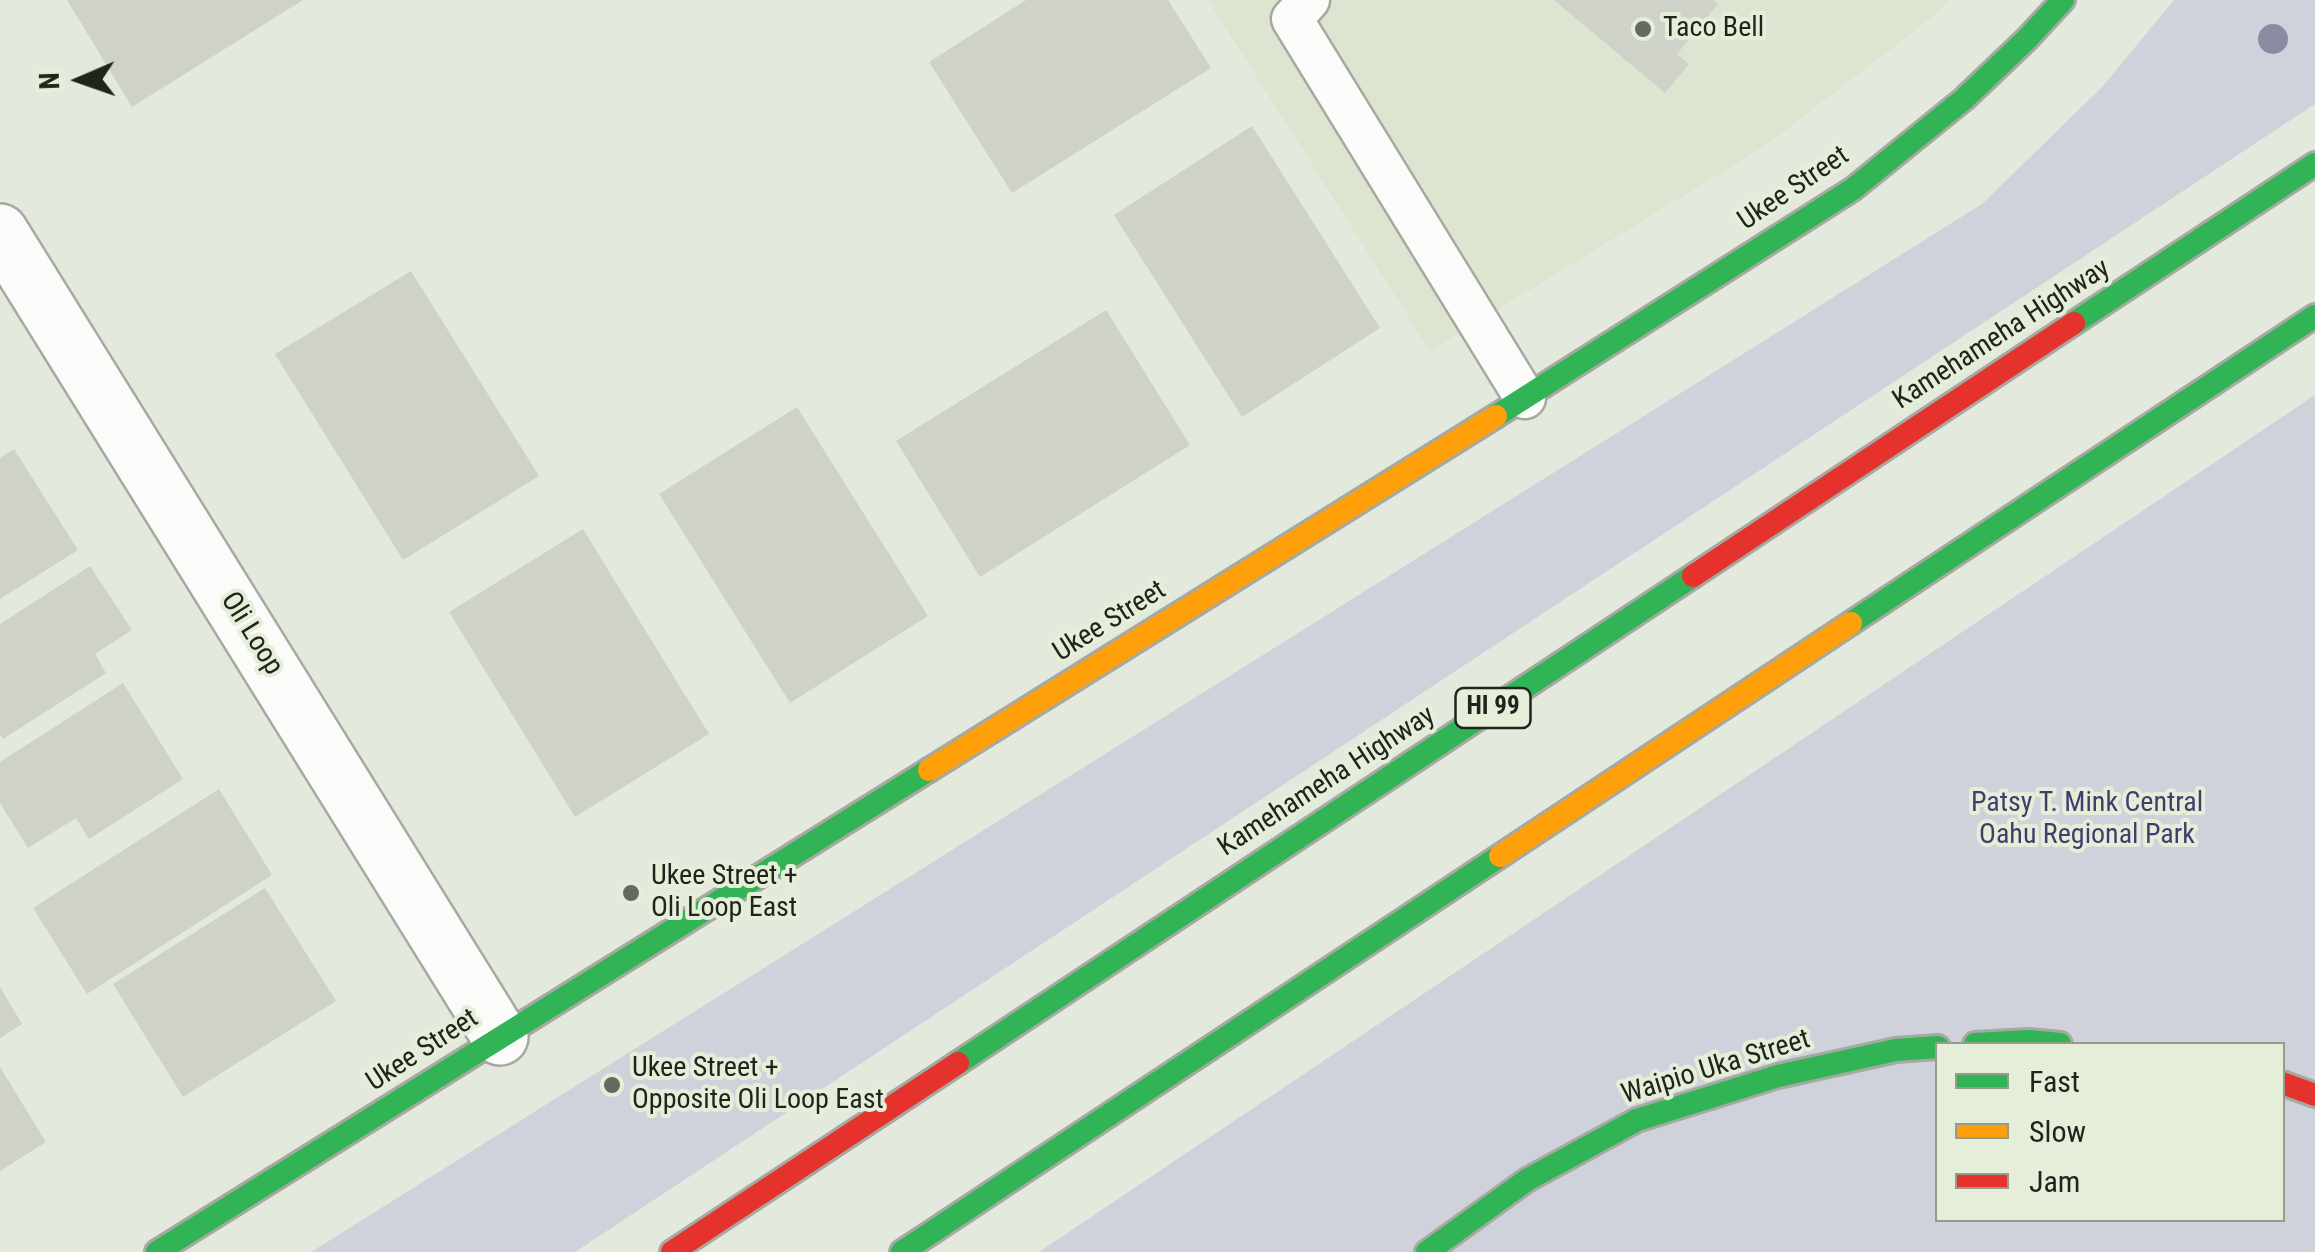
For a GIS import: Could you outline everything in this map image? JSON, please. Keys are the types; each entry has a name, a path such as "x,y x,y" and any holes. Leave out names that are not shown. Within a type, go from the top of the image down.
{"main road":[{"name":"Ukee Street","path":"157,1252 1853,189 1964,99 2063,0"},
{"name":"Kamehameha Highway","path":"672,1252 2315,164"},
{"path":"902,1252 2315,316"},
{"path":"2002,1042 2044,1042"},
{"name":"Waipio Uka Street","path":"1426,1252 1527,1180 1637,1120 1778,1076 1896,1050 1935,1047"},
{"path":"2285,1085 2315,1096"}],"street":[{"name":"Oli Loop","path":"0,232 500,1037"}],"lane":[{"path":"1293,6 1525,398"}],"shaded area":[{"path":"1208,0 1949,0 1934,16 1765,146 1430,351"}],"green space":[{"path":"2174,0 2315,0 2315,104 575,1252 311,1252 1982,204 2103,86"},
{"name":"Patsy T. Mink Central Oahu Regional Park","path":"2315,395 2315,1252 1039,1252"}],"building":[{"path":"67,0 303,0 132,107"},
{"path":"1026,0 1168,0 1211,68 1012,193 929,62"},
{"name":"Taco Bell","path":"1554,0 1713,0 1718,4 1677,54 1689,64 1665,93"},
{"path":"1252,126 1380,328 1242,417 1114,215"},
{"path":"411,271 539,476 403,560 275,354"},
{"path":"1106,310 1190,445 980,577 896,441"},
{"path":"797,407 928,616 790,703 659,494"},
{"path":"14,449 78,550 0,599 0,458"},
{"path":"583,529 709,734 575,817 449,612"},
{"path":"90,566 132,630 95,654 106,673 3,739 0,624"},
{"path":"123,683 183,779 89,839 76,818 28,848 0,803 0,762"},
{"path":"219,789 272,875 87,994 33,908"},
{"path":"265,888 336,1001 183,1097 113,984"},
{"path":"0,987 22,1024 0,1038"},
{"path":"0,1067 46,1142 0,1171"}],"traffic: fast":[{"path":"1496,416 1853,189 1964,99 2063,0"},
{"path":"2074,323 2315,164"},
{"path":"1851,623 2315,316"},
{"path":"958,1063 1693,576"},
{"path":"157,1252 929,770"},
{"path":"902,1252 1500,856"},
{"path":"2011,1042 2039,1042"},
{"path":"1427,1252 1527,1180 1637,1120 1778,1076 1896,1050 1935,1047"}],"traffic: slow":[{"path":"929,770 1496,416"},
{"path":"1500,856 1851,623"}],"traffic: jam":[{"path":"1693,576 2074,323"},
{"path":"672,1252 958,1063"},
{"path":"2285,1084 2315,1095"}],"place":[{"name":"Taco Bell","path":"1643,29"},
{"name":"Ukee Street + Oli Loop East","path":"631,893"},
{"name":"Ukee Street + Opposite Oli Loop East","path":"612,1085"}]}
